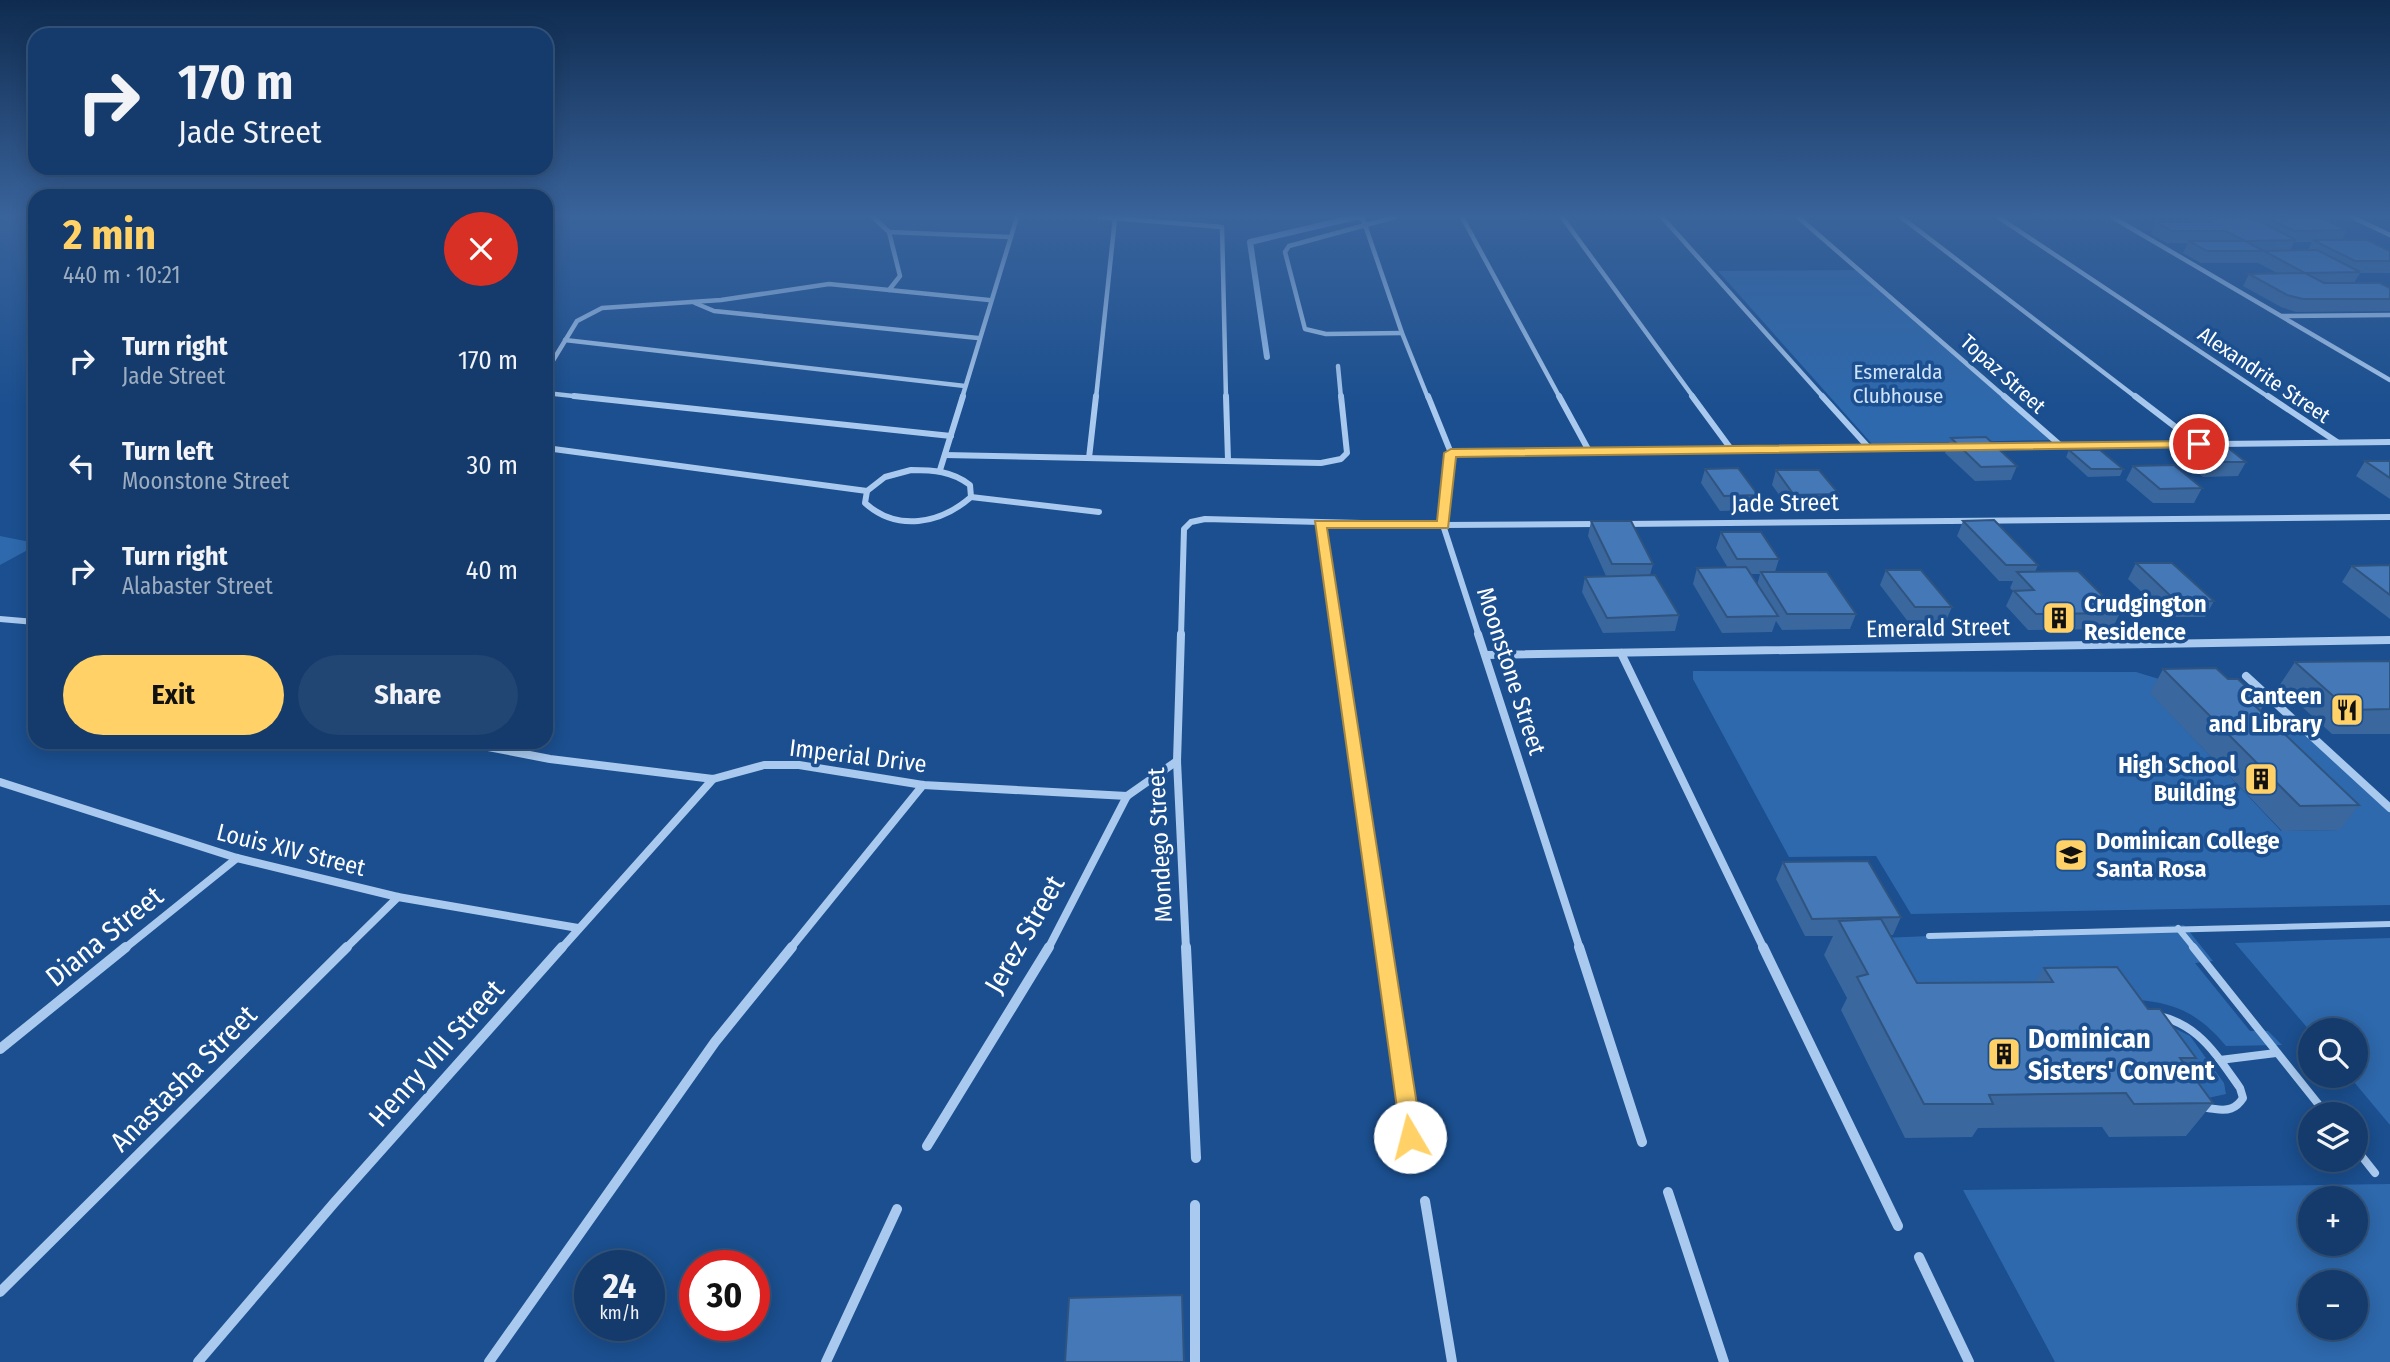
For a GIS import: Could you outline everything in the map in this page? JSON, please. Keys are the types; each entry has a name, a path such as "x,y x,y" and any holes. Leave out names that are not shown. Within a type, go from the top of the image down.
{"street":[{"path":"889,289 896,281"},
{"path":"940,470 995,281"},
{"path":"1088,458 1108,281"},
{"path":"1223,281 1228,460"},
{"path":"1293,281 1305,329 1326,334 1402,333"},
{"name":"Moonstone Street","path":"1384,281 1451,453 1443,525 1642,1142"},
{"path":"1497,281 1588,451"},
{"path":"1609,281 1731,449"},
{"path":"1720,281 1869,448"},
{"name":"Topaz Street","path":"1872,281 2060,445"},
{"path":"1985,281 2199,444"},
{"name":"Alexandrite Street","path":"2094,281 2337,443"},
{"path":"2221,281 2390,380"},
{"path":"553,360 577,321 602,309 693,302 829,284 989,300"},
{"path":"693,302 714,312 978,338"},
{"path":"2281,316 2390,315"},
{"path":"565,340 965,386"},
{"path":"945,455 1321,463 1342,458 1347,453 1338,366"},
{"path":"553,394 951,436"},
{"path":"1978,446 2390,442"},
{"path":"1451,453 1965,446"},
{"path":"553,449 867,491"},
{"path":"940,470 959,475 970,485 971,497 960,508 940,517 915,522 892,520 873,513 865,503 867,491 885,477 940,470"},
{"path":"971,497 1099,512"},
{"name":"Jade Street","path":"1184,529 1191,522 1205,519 1320,524 1443,525 2390,517"},
{"path":"1320,524 1410,1137"},
{"name":"Mondego Street","path":"1184,529 1177,761 1196,1158"},
{"path":"0,619 28,621"},
{"name":"Emerald Street","path":"1486,655 2390,640"},
{"path":"1620,653 1898,1226"},
{"path":"2246,676 2390,808"},
{"name":"Imperial Drive","path":"498,749 550,759 713,779 764,765 799,765 923,785 1127,796"},
{"name":"Jerez Street","path":"927,1146 1052,942 1127,796 1177,761"},
{"name":"Henry VIII Street","path":"198,1362 334,1203 713,779"},
{"name":"Louis XIV Street","path":"0,782 237,859 398,897 578,928"},
{"path":"489,1362 715,1042 923,785"},
{"name":"Diana Street","path":"0,1049 237,859"},
{"name":"Anastasha Street","path":"0,1292 398,897"},
{"path":"1668,1192 1724,1362"},
{"path":"1425,1201 1452,1362"},
{"path":"1195,1205 1195,1362"},
{"path":"826,1362 897,1209"},
{"path":"1919,1257 1969,1362"}],"lane":[{"path":"1929,936 2390,924"},
{"path":"2178,928 2316,1102"},
{"path":"2142,1013 2179,1019 2199,1033 2220,1060 2240,1088 2242,1098 2239,1105 2230,1110 2215,1111 2187,1103 2175,1094 2134,1038 2132,1021 2142,1013"},
{"path":"2220,1060 2276,1053"},
{"path":"2368,1164 2375,1173"}],"green space":[{"name":"Esmeralda Clubhouse","path":"1727,281 1871,281 2050,440 1872,444"},
{"path":"0,536 28,542 28,550 0,565"},
{"path":"1693,671 2136,672 2202,692 2151,693 2281,831 2339,830 2249,728 2306,727 2390,805 2390,905 1911,914 1876,856 1789,857 1693,679"},
{"path":"2184,925 2213,961 2195,963 2250,1031 2268,1031 2282,1045 2226,1046 2208,1027 2187,1012 2142,1000 2095,1000 1900,1017 1859,939"},
{"path":"2390,938 2390,1125 2359,1088 2368,1088 2368,1018 2299,1018 2235,943"},
{"path":"2162,1022 2190,1036 2224,1083 2226,1094 2208,1098 2148,1023"},
{"path":"2390,1184 2390,1362 2055,1362 1963,1190"}],"building":[{"path":"2261,281 2380,283 2390,288 2390,299 2303,299 2287,295"},
{"path":"1986,437 2017,466 1981,467 1951,438"},
{"path":"2183,440 2218,440 2246,462 2210,462"},
{"path":"2069,450 2100,450 2123,469 2091,469"},
{"path":"2365,461 2390,461 2390,478"},
{"path":"2174,465 2202,488 2160,489 2133,466"},
{"path":"1738,468 1758,495 1724,496 1705,469"},
{"path":"1776,470 1819,470 1839,494 1794,495"},
{"path":"1994,520 2038,565 2006,565 1963,521"},
{"path":"1591,521 1631,521 1653,564 1612,564"},
{"path":"1721,532 1761,532 1779,559 1737,559"},
{"path":"2136,563 2172,563 2214,601 2177,602"},
{"path":"2390,565 2390,595 2352,566"},
{"path":"1746,567 1778,616 1727,617 1697,568"},
{"path":"1886,570 1921,570 1952,607 1915,607"},
{"path":"2078,571 2120,613 2036,614 2014,591 2034,590 2017,572"},
{"path":"1761,572 1827,572 1856,614 1787,614"},
{"path":"1655,575 1679,615 1607,618 1585,577"},
{"path":"2390,661 2390,709 2349,710 2295,662"},
{"path":"2216,668 2228,679 2238,679 2265,704 2253,704 2359,805 2300,806 2163,669"},
{"path":"1868,861 1901,917 1812,919 1783,862"},
{"path":"1881,919 1917,983 2053,982 2044,968 2117,967 2148,1009 2160,1009 2196,1058 2180,1058 2213,1103 2134,1104 2126,1093 1989,1095 1993,1104 1924,1104 1857,977 1868,974 1839,921"},
{"path":"1182,1295 1184,1362 1065,1362 1069,1298"}],"waterway":[{"path":"1256,281 1267,357"}],"place":[{"name":"Crudgington Residence","path":"2059,618"},
{"name":"Canteen and Library","path":"2347,710"},
{"name":"High School Building","path":"2261,779"},
{"name":"Dominican College Santa Rosa","path":"2071,855"},
{"name":"Dominican Sisters' Convent","path":"2004,1054"}],"route":[{"path":"1410,1137 1320,524 1443,525 1451,453 2199,444"}]}
